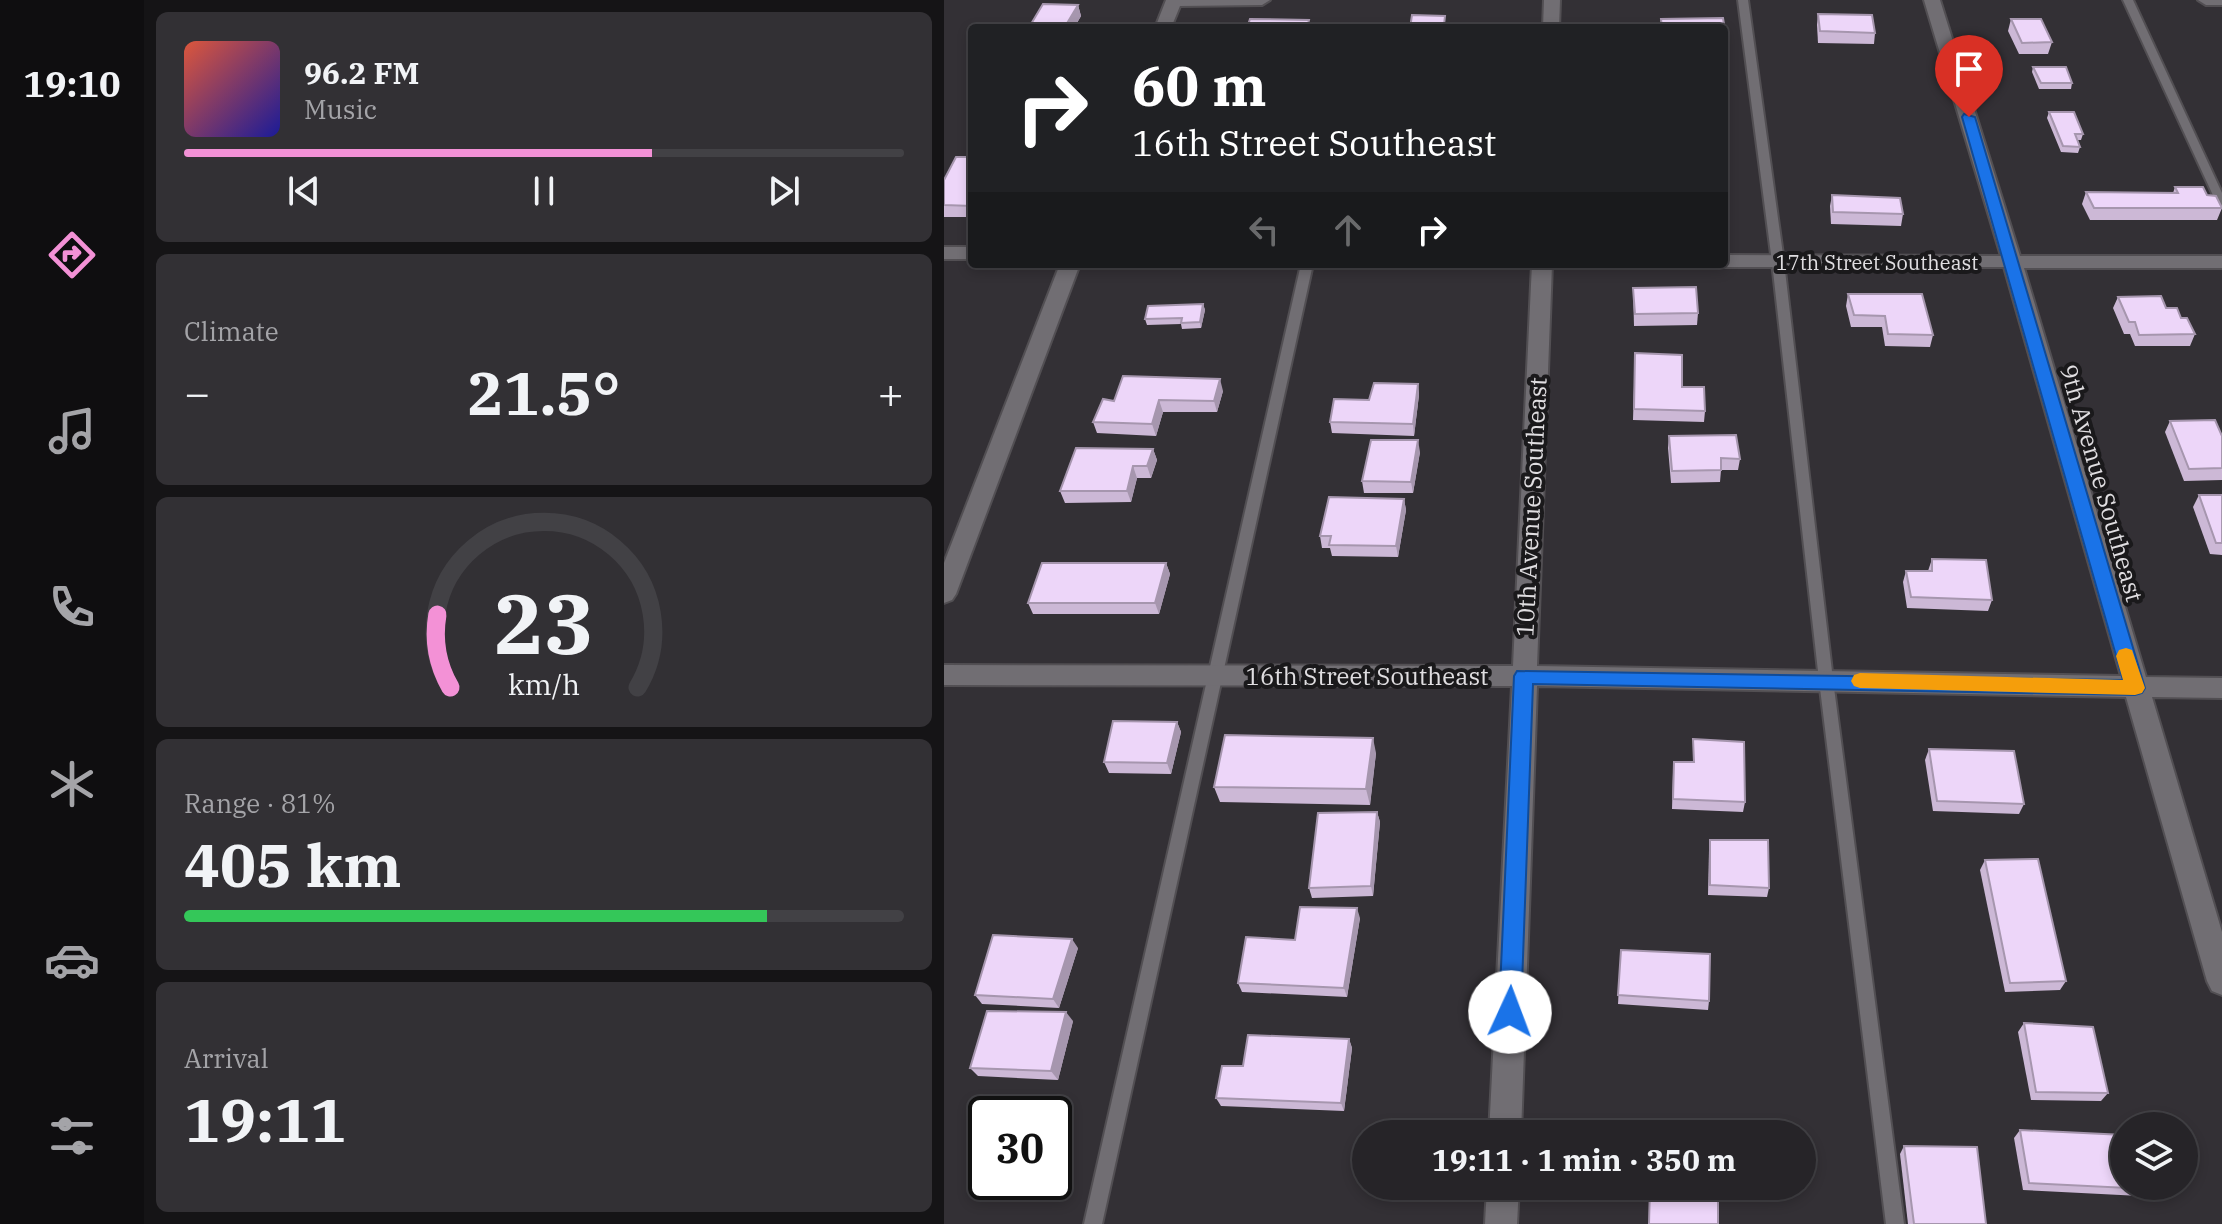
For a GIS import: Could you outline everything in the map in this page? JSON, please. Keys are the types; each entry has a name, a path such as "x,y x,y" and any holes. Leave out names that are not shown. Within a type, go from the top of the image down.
{"street":[{"path":"1164,24 1173,1 1262,0"},
{"path":"1551,24 1552,0"},
{"name":"9th Avenue Southeast","path":"1932,0 2222,981"},
{"path":"2206,0 2222,0"},
{"path":"944,253 968,253"},
{"name":"17th Street Southeast","path":"1728,261 2222,262"},
{"path":"944,594 1068,268"},
{"name":"10th Avenue Southeast","path":"1506,1120 1542,268"},
{"name":"16th Street Southeast","path":"944,675 1523,676 2222,688"},
{"path":"1501,1224 1502,1200"}],"lane":[{"path":"1743,0 1778,262 1826,680 1895,1224"},
{"path":"2128,0 2222,204"},
{"path":"1093,1224 1306,268"}],"building":[{"path":"1043,4 1078,5 1067,24 1031,24"},
{"path":"1818,14 1872,15 1875,33 1820,31"},
{"path":"1412,15 1445,16 1444,24 1411,24"},
{"path":"1723,18 1724,24 1662,24 1661,19"},
{"path":"1250,19 1309,20 1308,24 1248,24"},
{"path":"2011,19 2041,19 2052,42 2022,43"},
{"path":"2033,67 2066,67 2072,83 2041,83"},
{"path":"2049,112 2074,112 2083,134 2075,134 2080,147 2063,146"},
{"path":"956,157 968,157 968,206 944,205 944,180"},
{"path":"2175,187 2203,187 2207,195 2216,196 2222,208 2094,208 2086,192 2178,193"},
{"path":"1832,195 1900,198 1903,214 1833,212"},
{"path":"1696,287 1698,313 1635,314 1633,288"},
{"path":"1848,294 1922,294 1933,335 1888,334 1885,316 1854,315"},
{"path":"2161,296 2166,308 2177,308 2181,318 2187,318 2195,334 2139,335 2135,322 2129,322 2118,297"},
{"path":"1203,304 1200,322 1181,323 1182,318 1145,319 1148,306"},
{"path":"1635,353 1682,355 1682,387 1704,387 1705,411 1634,409"},
{"path":"1123,376 1220,379 1214,401 1159,400 1152,424 1093,422 1103,399 1114,401"},
{"path":"1374,383 1418,384 1413,424 1330,422 1334,399 1369,400"},
{"path":"2215,420 2222,436 2222,468 2189,469 2170,421"},
{"path":"1736,435 1740,459 1721,458 1721,470 1672,471 1669,436"},
{"path":"1371,440 1418,440 1411,482 1362,481"},
{"path":"1076,448 1153,449 1147,466 1133,466 1127,491 1060,491"},
{"path":"2199,495 2222,495 2222,543 2216,543"},
{"path":"1329,497 1404,499 1396,546 1329,545 1331,536 1320,536"},
{"path":"1932,559 1986,560 1992,600 1911,597 1906,571 1932,571"},
{"path":"1042,563 1166,563 1155,603 1028,603"},
{"path":"1113,721 1177,722 1167,763 1104,762"},
{"path":"1225,735 1373,738 1366,789 1214,787"},
{"path":"1693,739 1744,742 1745,802 1673,799 1674,762 1694,762"},
{"path":"1929,749 2014,751 2024,804 1937,801"},
{"path":"1377,812 1371,886 1309,888 1318,813"},
{"path":"1710,840 1768,840 1769,888 1710,885"},
{"path":"2038,859 2066,981 2010,983 1985,860"},
{"path":"1300,907 1357,908 1344,988 1238,983 1246,937 1295,940"},
{"path":"993,935 1072,939 1053,999 975,995"},
{"path":"1621,950 1710,954 1709,1001 1618,995"},
{"path":"987,1011 1066,1012 1051,1071 970,1068"},
{"path":"2024,1023 2093,1027 2108,1093 2036,1092"},
{"path":"1248,1035 1349,1039 1341,1103 1216,1098 1222,1066 1243,1066"},
{"path":"2020,1130 2110,1134 2110,1187 2029,1183"},
{"path":"1904,1146 1977,1147 1986,1224 1914,1224"},
{"path":"1650,1200 1718,1200 1718,1224 1649,1224"}],"slow traffic":[{"path":"1860,681 2135,688 2126,656"}],"route":[{"path":"1510,1012 1523,676 2135,688 1969,117"}]}
